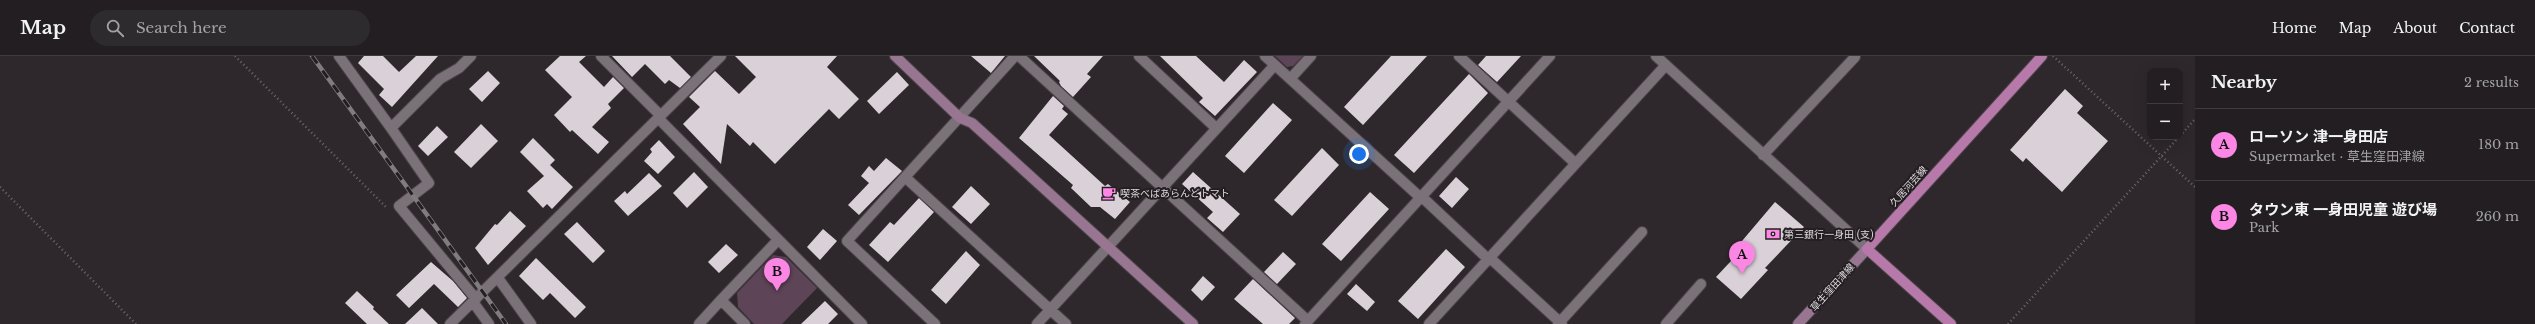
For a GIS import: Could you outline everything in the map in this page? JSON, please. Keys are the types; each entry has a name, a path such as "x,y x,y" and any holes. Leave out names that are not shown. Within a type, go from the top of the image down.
{"main road":[{"name":"久居河芸線","path":"1867,249 2042,56"},
{"path":"1867,249 1951,324"}],"street":[{"path":"339,56 429,183 399,206 474,300 489,324"},
{"path":"390,128 440,79 460,68 471,56"},
{"path":"601,56 778,240 862,324"},
{"path":"450,324 721,56"},
{"path":"935,324 847,241 1019,56 1306,323 1422,198 1550,56"},
{"path":"1139,56 1216,128"},
{"path":"1265,56 1560,323 1642,232"},
{"path":"1291,78 1311,56"},
{"path":"1459,56 1575,163"},
{"path":"1656,56 1867,249"},
{"path":"899,57 960,118 972,123 1193,324"},
{"path":"1763,155 1855,57"},
{"path":"1037,324 1275,65"},
{"path":"1428,324 1666,65"},
{"path":"906,178 1066,324"},
{"path":"699,324 778,240"},
{"name":"草生窪田津線","path":"1798,324 1867,249"},
{"path":"498,278 531,324"},
{"path":"1666,324 1701,284"},
{"path":"721,300 745,324"}],"path":[{"path":"235,56 390,210 399,206"},
{"path":"2053,56 2195,187"},
{"path":"2183,132 2195,119"},
{"path":"2008,324 2175,140"},
{"path":"0,187 136,324"}],"shaded area":[{"path":"1275,56 1303,56 1293,66 1287,67"},
{"path":"773,255 786,257 817,288 782,324 754,324 738,307 737,293"}],"building":[{"path":"364,56 383,56 399,72 416,56 438,56 392,107 379,95 384,89 358,63"},
{"path":"560,56 586,56 579,62 604,87 613,77 624,88 608,104 611,108 592,127 609,142 598,154 572,130 570,132 554,115 572,97 545,70"},
{"path":"612,56 670,56 691,77 680,88 669,80 665,84 645,64 632,77"},
{"path":"735,56 837,56 827,67 859,99 839,119 829,109 775,164 753,142 750,146 727,124 721,164 683,124 700,107 689,97 715,71 739,94 756,77"},
{"path":"971,56 1005,56 991,73"},
{"path":"1034,56 1103,56 1087,74 1091,77 1073,97 1061,86 1060,81"},
{"path":"1160,56 1196,56 1224,82 1244,60 1257,72 1215,116 1199,102 1203,98"},
{"path":"1391,56 1427,56 1363,125 1344,107"},
{"path":"1486,56 1521,56 1497,82 1478,65"},
{"path":"488,71 500,83 482,102 469,89"},
{"path":"897,72 909,85 879,114 867,101"},
{"path":"1469,74 1488,93 1414,173 1394,155"},
{"path":"2065,89 2083,106 2077,113 2108,141 2062,192 2026,158 2023,162 2010,150"},
{"path":"1053,96 1064,106 1062,109 1068,114 1049,135 1105,186 1108,184 1130,202 1115,219 1100,207 1091,207 1071,188 1073,185 1019,138"},
{"path":"1273,103 1292,120 1244,173 1225,156"},
{"path":"481,124 498,141 471,168 454,152"},
{"path":"437,126 448,137 428,156 418,146"},
{"path":"533,138 555,160 550,165 573,187 552,209 547,204 543,208 527,191 544,176 520,152"},
{"path":"659,140 675,157 658,174 644,161 652,152 650,149"},
{"path":"1322,148 1339,165 1292,216 1274,200"},
{"path":"886,158 902,171 859,215 848,205 869,183 861,176 869,166 874,171"},
{"path":"694,172 708,187 687,208 673,193"},
{"path":"1193,172 1240,214 1223,232 1207,218 1213,212 1182,184"},
{"path":"649,173 662,186 628,216 614,201 625,191 627,194"},
{"path":"1456,177 1469,189 1452,208 1439,196"},
{"path":"971,186 990,204 971,224 952,207"},
{"path":"1370,192 1389,209 1341,261 1322,244"},
{"path":"919,198 934,212 888,262 869,245 890,222 894,225"},
{"path":"1775,202 1804,227 1765,268 1768,270 1741,299 1716,277 1746,245 1742,241"},
{"path":"510,211 526,226 488,265 475,248 495,224 497,225"},
{"path":"577,222 605,251 593,263 564,234"},
{"path":"823,229 837,241 820,260 807,247"},
{"path":"726,244 738,255 719,273 708,262"},
{"path":"1446,249 1465,267 1418,319 1398,301"},
{"path":"966,251 980,265 946,304 931,290"},
{"path":"1283,252 1296,264 1277,284 1264,272"},
{"path":"536,258 586,307 575,318 550,293 543,300 519,276"},
{"path":"431,262 453,281 467,298 458,307 434,284 409,308 396,295"},
{"path":"1203,276 1215,287 1202,301 1191,290"},
{"path":"1253,279 1295,318 1289,324 1263,324 1234,299"},
{"path":"1356,284 1375,302 1367,311 1347,294"},
{"path":"357,291 389,324 367,324 345,303"},
{"path":"825,301 838,314 828,324 801,324"},
{"path":"422,308 438,324 405,324"}],"railway":[{"path":"312,56 506,324"}],"place":[{"name":"喫茶べぱあらんどトマト","path":"1109,193"},
{"name":"第三銀行一身田 (支)","path":"1773,234"},
{"name":"ローソン 津一身田店","path":"1742,274"},
{"name":"タウン東 一身田児童 遊び場","path":"777,291"}]}
